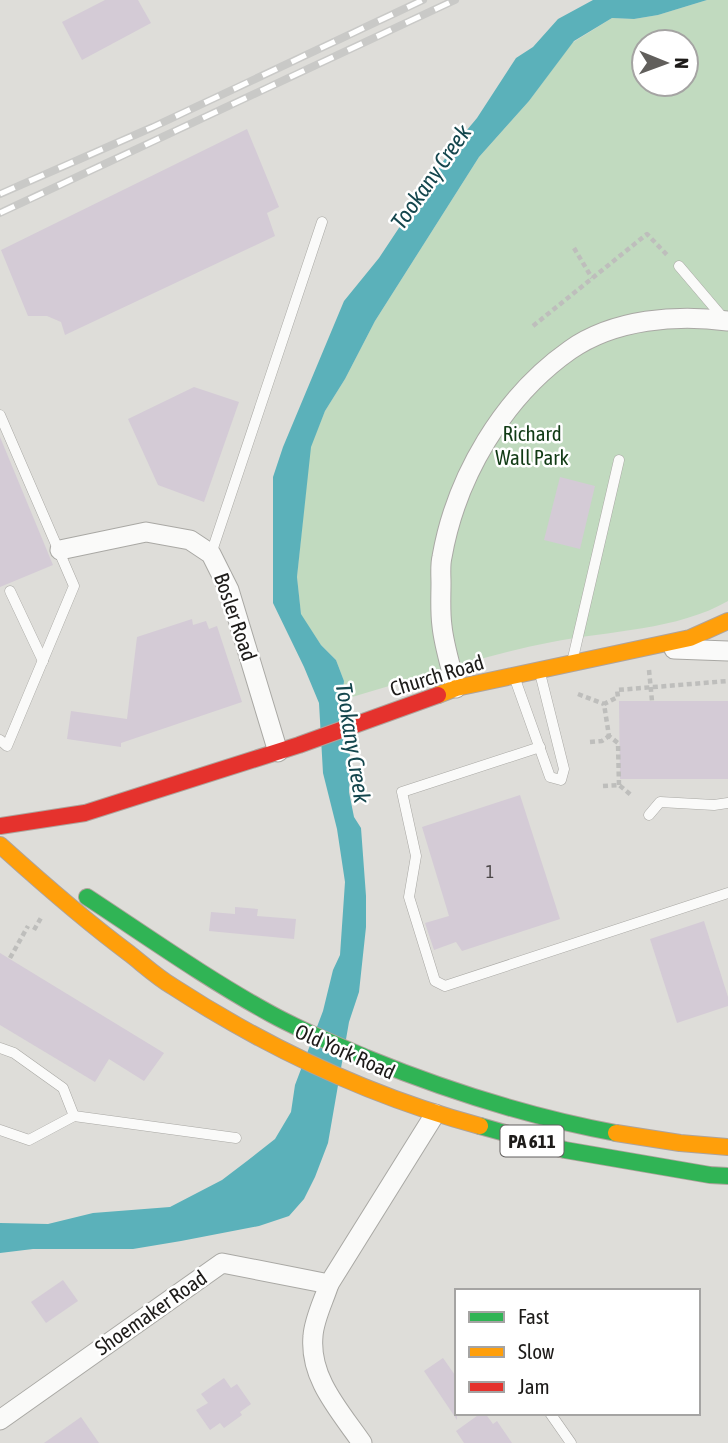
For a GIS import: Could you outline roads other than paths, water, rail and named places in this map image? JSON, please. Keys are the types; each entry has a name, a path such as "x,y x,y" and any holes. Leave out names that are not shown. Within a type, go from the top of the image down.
{"main road":[{"name":"Church Road","path":"0,826 85,813 299,745 456,688 690,638 728,621"},
{"name":"Old York Road","path":"0,842 229,988 300,1030 347,1050 393,1069 509,1109 603,1132 728,1147"},
{"name":"Old York Road","path":"0,842 74,912 170,985 247,1031 343,1077 435,1114 565,1150 728,1176"}],"street":[{"path":"456,688 442,626 441,559 458,497 489,435 525,389 571,349 608,331 651,319 697,317 727,321"},
{"name":"Bosler Road","path":"60,550 146,532 190,540 211,554 229,590 278,752"},
{"path":"642,648 728,651"},
{"path":"362,1443 324,1389 314,1361 313,1335 329,1284 435,1114"},
{"name":"Shoemaker Road","path":"0,1420 222,1263 329,1284"}],"lane":[{"path":"211,554 322,222"},
{"path":"678,266 727,321"},
{"path":"0,415 74,586 43,661 4,743"},
{"path":"573,662 619,460"},
{"path":"10,591 43,661"},
{"path":"513,675 550,777 561,780 564,769 540,670"},
{"path":"0,730 4,743"},
{"path":"540,747 402,792 416,856 409,897 435,981 445,986 728,893"},
{"path":"649,815 660,802 715,805 728,803"},
{"path":"0,1048 14,1053 64,1088 74,1116"},
{"path":"0,1130 29,1140 74,1116 236,1138"},
{"path":"551,1415 571,1443"}],"water":[{"path":"593,0 707,0 658,15 634,19 612,18 574,41 529,101 479,157 375,321 325,411 311,447 297,577 301,614 321,645 336,660 344,681 342,700 351,762 349,792 354,817 361,828 366,896 366,927 359,992 349,1022 328,1143 315,1177 304,1199 289,1216 259,1226 133,1249 33,1249 0,1253 0,1223 48,1224 93,1213 170,1207 222,1180 247,1161 275,1139 291,1112 295,1085 323,1011 333,970 340,955 345,882 337,829 323,773 319,703 273,603 273,477 344,301 379,258 516,58 533,47 558,19"}],"railway":[{"path":"0,194 153,127 423,0"},
{"path":"0,213 455,0"}],"water label":[{"name":"Tookany Creek","path":"431,177"},
{"name":"Tookany Creek","path":"353,743"}],"park label":[{"name":"Richard Wall Park","path":"532,446"}]}
